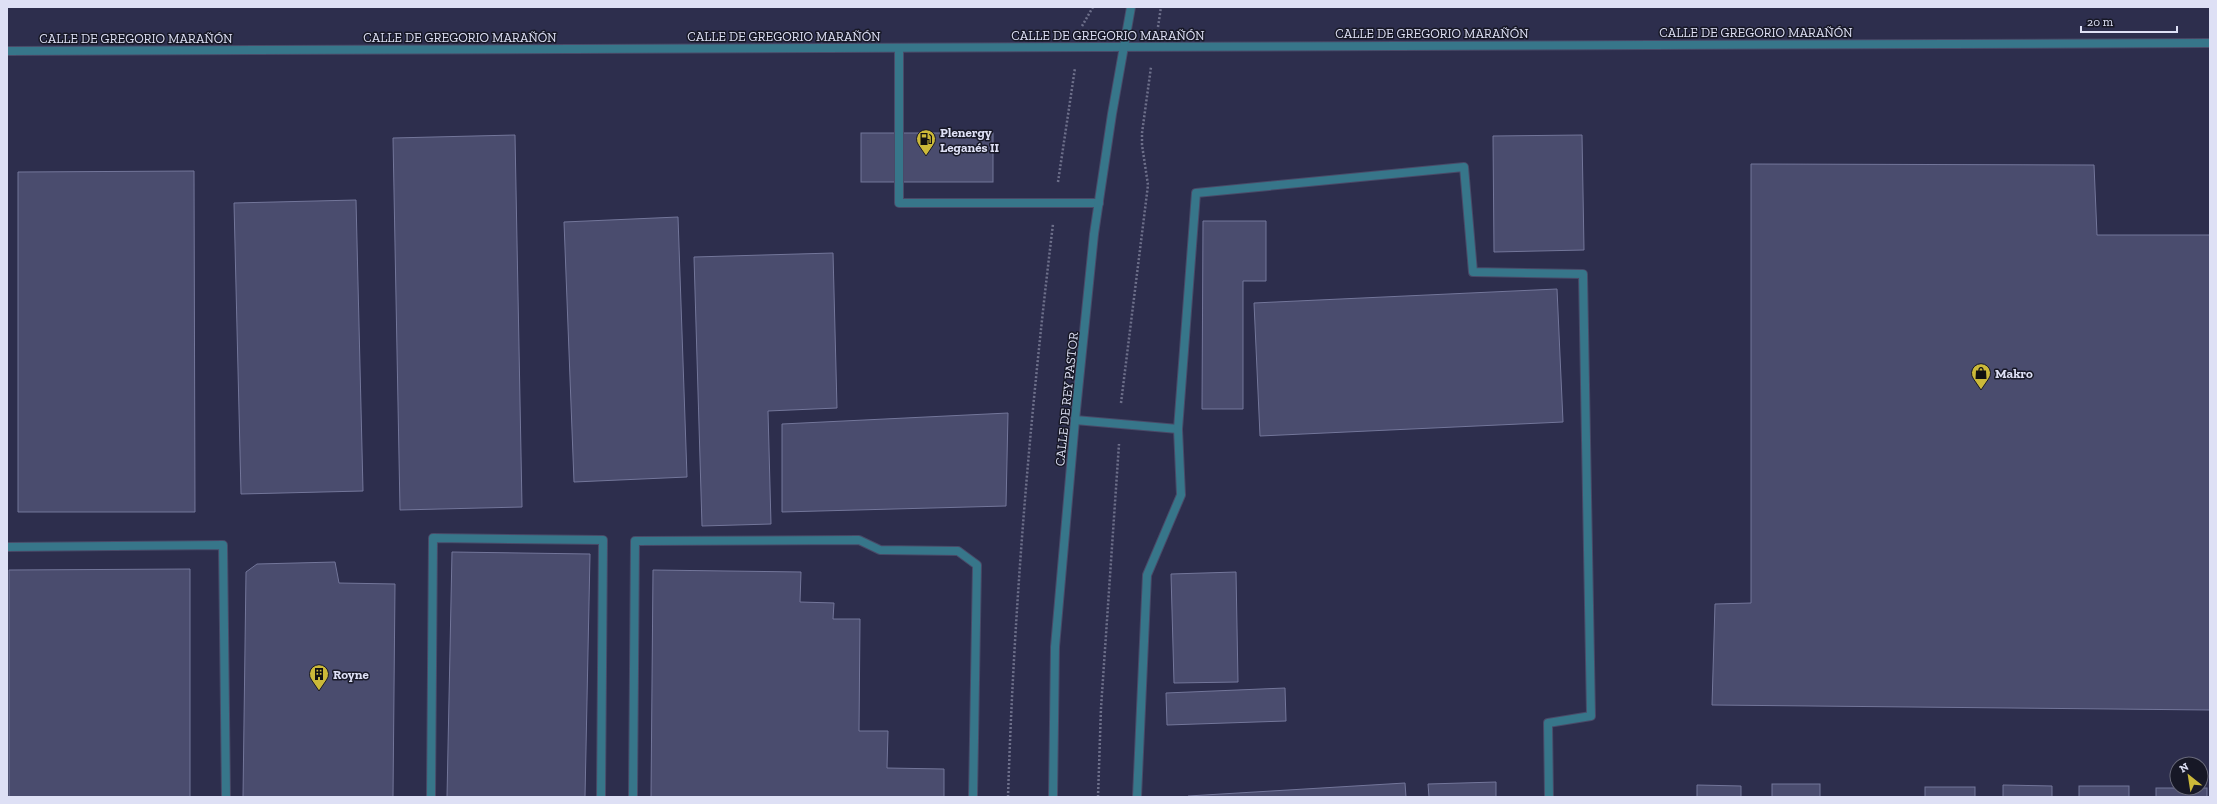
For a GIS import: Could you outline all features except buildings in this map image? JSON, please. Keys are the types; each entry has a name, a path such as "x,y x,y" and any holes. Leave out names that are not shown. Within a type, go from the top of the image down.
{"street":[{"name":"CALLE DE REY PASTOR","path":"1053,797 1055,647 1075,420 1099,202 1123,46 1131,7"},
{"name":"CALLE DE GREGORIO MARAÑÓN","path":"7,51 2210,43"},
{"path":"899,48 899,203 1099,202"},
{"path":"1137,797 1147,575 1181,495 1178,429 1196,193 1464,167 1473,272 1583,274 1591,716 1548,723 1549,797"},
{"path":"1075,420 1178,429"},
{"path":"431,797 433,538 603,540 602,797"},
{"path":"633,797 635,541 859,540 880,550 958,551 977,565 973,797"},
{"path":"7,547 223,545 226,797"}],"path":[{"path":"1008,797 1013,686 1024,519 1056,202 1082,25 1093,7"}],"place":[{"name":"Plenergy Leganés II","path":"926,156"},
{"name":"Makro","path":"1981,390"},
{"name":"Royne","path":"319,691"}]}
